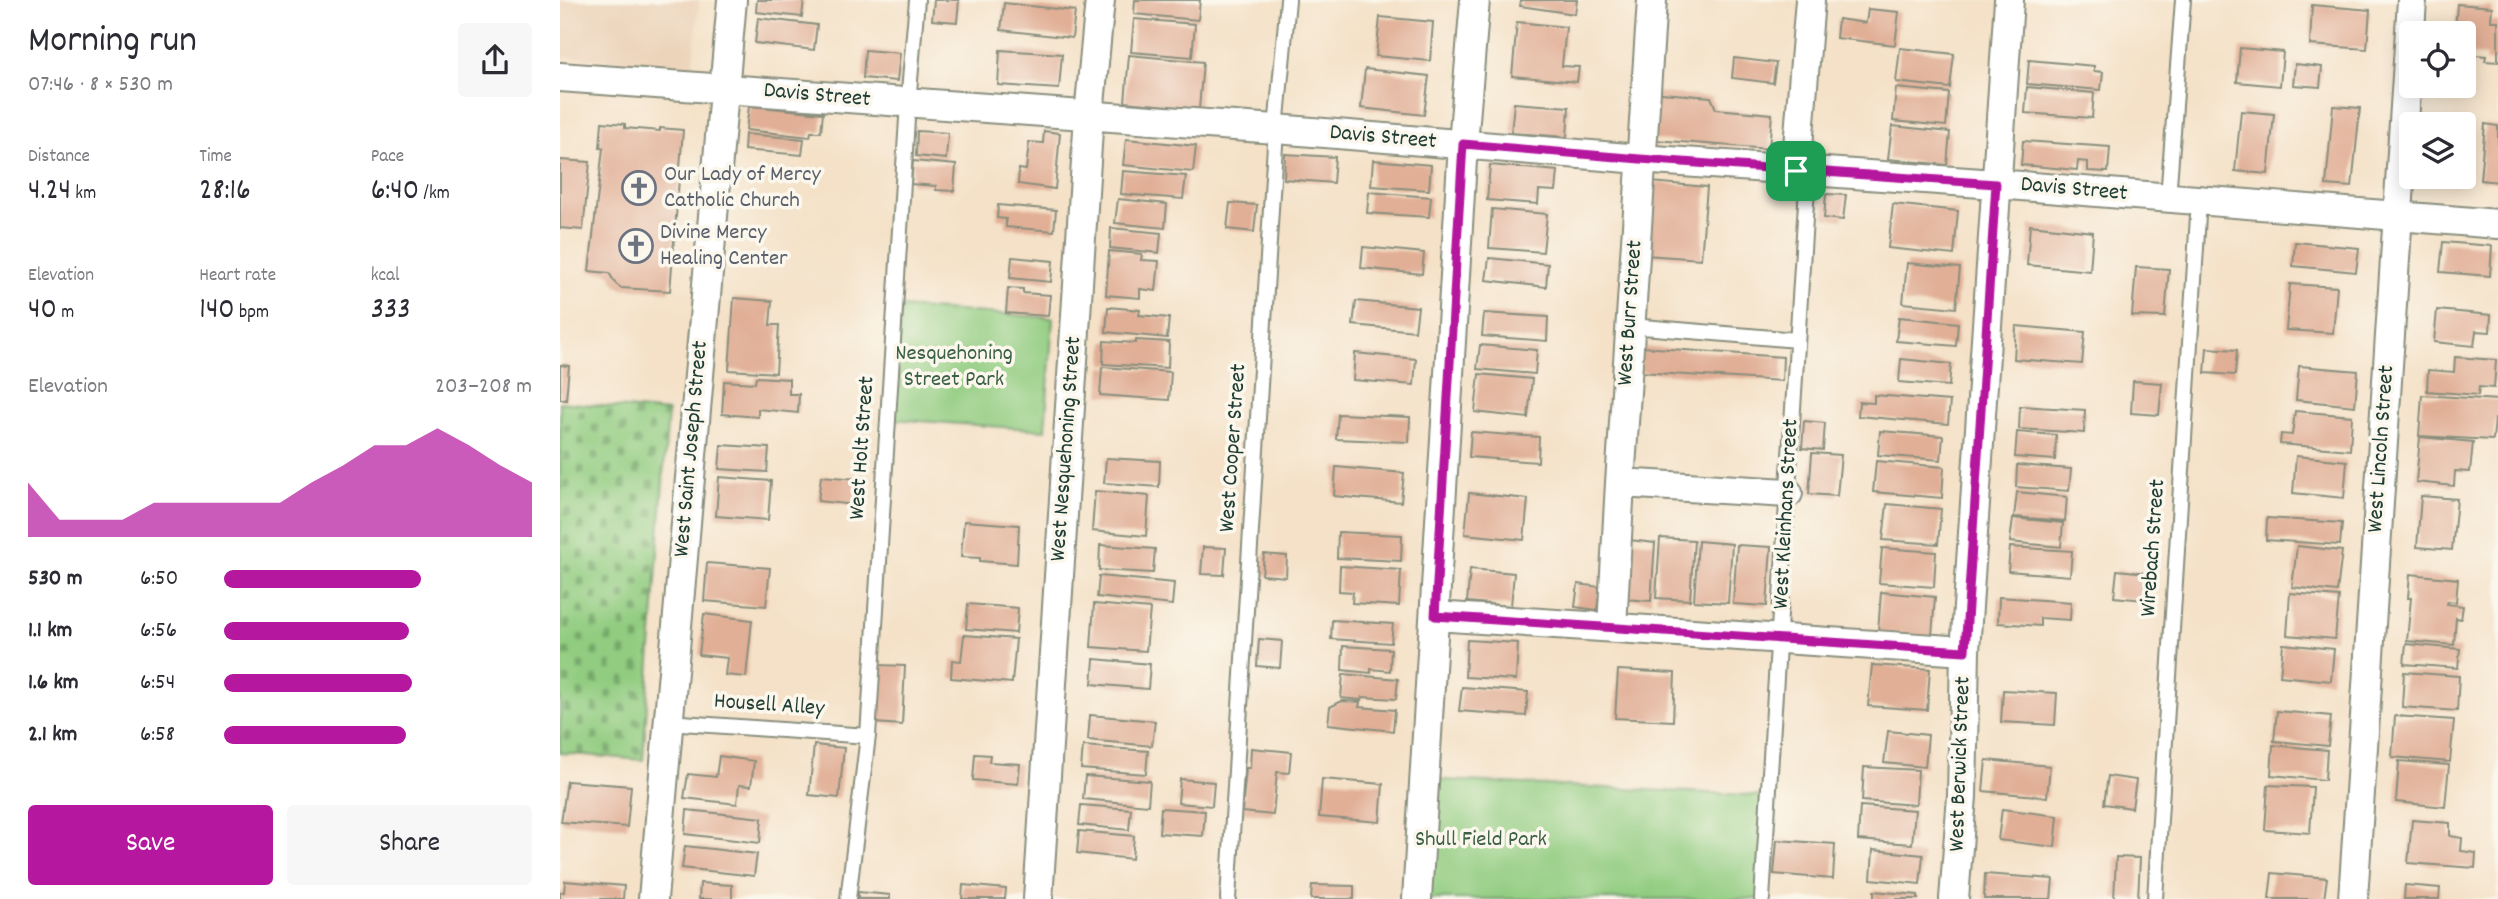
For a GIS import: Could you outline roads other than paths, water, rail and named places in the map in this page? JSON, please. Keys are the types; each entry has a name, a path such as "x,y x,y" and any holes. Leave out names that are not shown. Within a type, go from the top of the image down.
{"street":[{"name":"West Saint Joseph Street","path":"653,899 732,0"},
{"name":"West Nesquehoning Street","path":"1038,899 1089,116 1100,0"},
{"path":"1417,899 1463,144 1475,0"},
{"name":"West Burr Street","path":"1612,627 1640,159 1653,0"},
{"name":"West Kleinhans Street","path":"1802,171 1810,0"},
{"name":"West Berwick Street","path":"1954,899 1962,796 1965,651 2008,0"},
{"name":"West Lincoln Street","path":"2353,899 2412,0"},
{"name":"Davis Street","path":"560,77 1276,129 2498,224"},
{"path":"1619,483 1788,493"},
{"path":"1435,616 1965,651"}],"lane":[{"name":"West Holt Street","path":"848,899 868,736 908,103 917,0"},
{"name":"West Cooper Street","path":"1228,899 1276,129 1288,0"},
{"path":"2168,198 2183,0"},
{"name":"West Kleinhans Street","path":"1762,899 1797,340 1802,171"},
{"name":"Wirebach Street","path":"2155,899 2199,200"},
{"path":"1631,326 1797,340"},
{"name":"Housell Alley","path":"667,722 868,736"}],"place":[{"name":"Our Lady of Mercy Catholic Church","path":"639,188"},
{"name":"Divine Mercy Healing Center","path":"636,246"}],"park label":[{"name":"Nesquehoning Street Park","path":"954,367"},
{"name":"Shull Field Park","path":"1481,840"}]}
